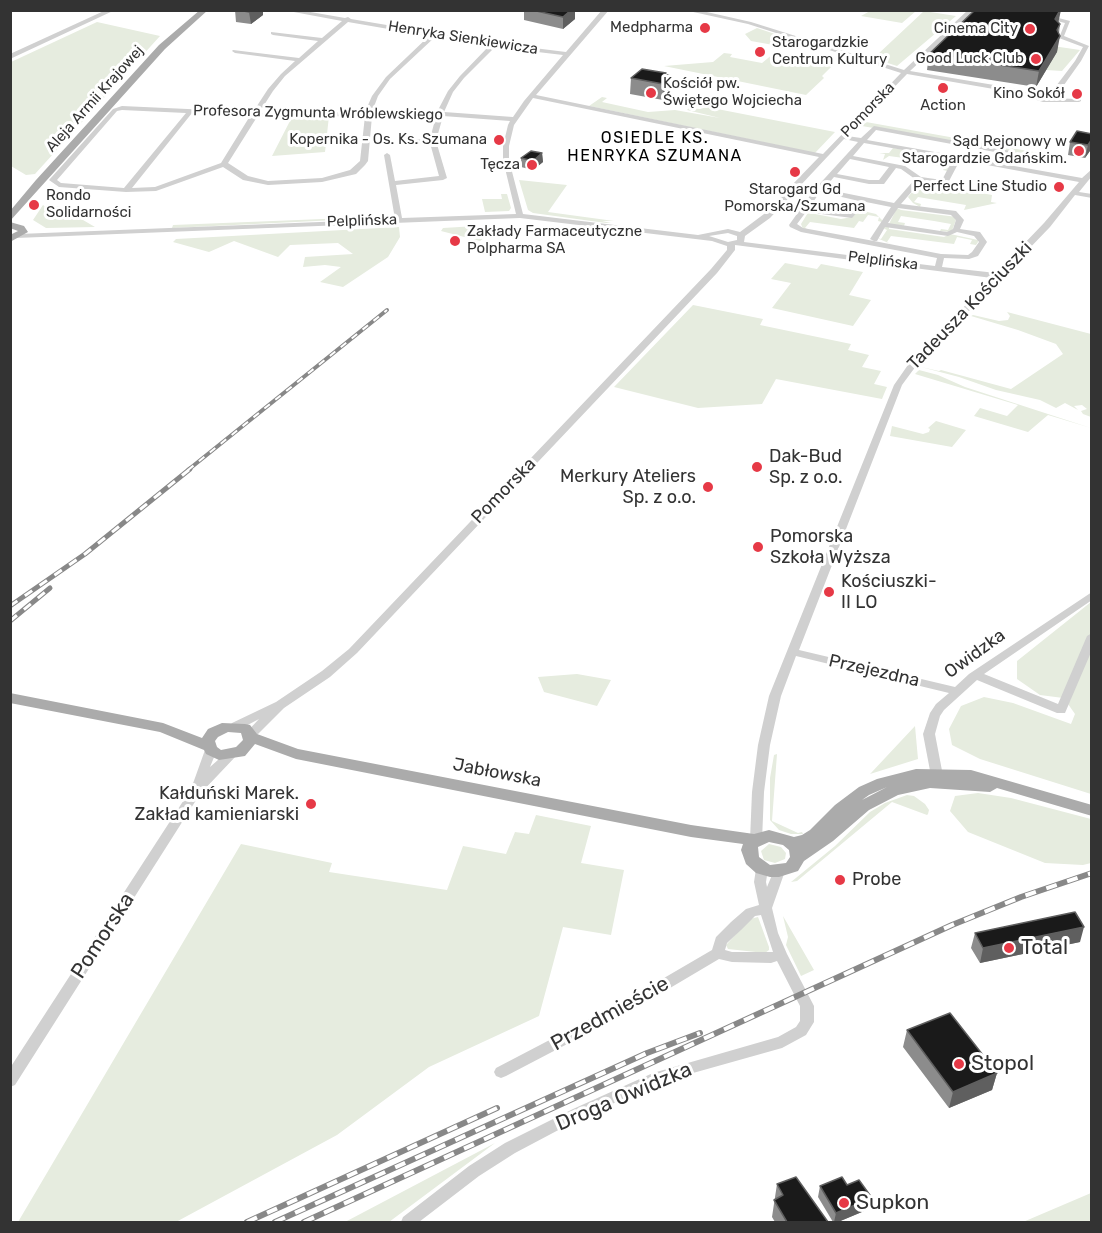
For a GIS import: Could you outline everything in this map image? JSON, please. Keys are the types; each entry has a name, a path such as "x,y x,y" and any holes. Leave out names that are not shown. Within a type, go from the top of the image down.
{"main road":[{"name":"Aleja Armii Krajowej","path":"15,227 40,181 162,47 205,10"},
{"path":"10,698 164,728 218,729 236,726 245,729 250,736 248,745 235,754 219,755 209,748 164,728"},
{"path":"209,748 209,737 218,729"},
{"name":"Jabłowska","path":"250,736 296,754 691,831 710,840 758,842"},
{"name":"Jabłowska","path":"235,754 296,754"},
{"path":"795,850 782,837 758,842 752,860 770,870 792,867 795,850 816,834 840,809 864,790 898,777 938,778 998,788 1092,811"}],"street":[{"path":"10,57 112,10"},
{"name":"Henryka Sienkiewicza","path":"286,10 494,45 569,54"},
{"path":"520,216 506,153 507,139 514,119 531,96 606,10"},
{"path":"687,10 749,23 905,72 1035,94 1043,100 1052,95 1060,85 1078,61 1085,44 1062,39 1061,36 1068,22 1042,16"},
{"name":"Pomorska","path":"236,726 280,705 326,674 352,651 719,266 731,250 735,239 769,214 905,72 972,10"},
{"path":"126,190 156,189 224,164 270,90 299,60 348,19"},
{"path":"273,33 322,40"},
{"path":"224,164 246,178 268,183 322,180 348,174 363,164 368,113 375,96 388,78 434,35"},
{"path":"392,183 443,178 433,141 440,113 456,84 494,45"},
{"path":"235,51 299,60"},
{"path":"1052,95 1082,101"},
{"path":"531,96 824,156"},
{"name":"Profesora Zygmunta Wróblewskiego","path":"122,108 255,115 440,113 514,119"},
{"name":"Aleja Armii Krajowej","path":"122,108 115,110 53,180 59,185 126,190"},
{"path":"126,190 189,112"},
{"path":"865,141 874,128 1038,158"},
{"path":"842,136 1084,181"},
{"path":"406,142 433,141"},
{"name":"Pomorska","path":"804,208 865,141"},
{"path":"387,155 399,220"},
{"name":"Pomorska","path":"850,157 903,167 919,179"},
{"path":"874,239 896,206 919,179 945,181 958,157"},
{"path":"834,175 881,182 894,165"},
{"name":"Tadeusza Kościuszki","path":"758,842 758,792 765,736 775,696 898,385 913,364 998,276 1092,171"},
{"path":"819,190 896,206 953,213 960,220 956,230"},
{"path":"1074,193 1092,196"},
{"path":"864,200 849,216 804,208 793,225 795,228 941,256 969,257 975,254 982,242 977,234 956,230 944,233 884,225"},
{"name":"Pelplińska","path":"15,227 48,235 520,216 713,237"},
{"path":"713,237 722,231 735,239"},
{"path":"713,237 735,239"},
{"name":"Pelplińska","path":"735,239 768,246 998,276"},
{"path":"938,268 941,256"},
{"name":"Owidzka","path":"938,778 929,734 931,724 940,707 976,675 1092,595"},
{"path":"976,675 1061,710 1092,636"},
{"name":"Przejezdna","path":"792,652 956,691"},
{"name":"Pomorska","path":"250,736 280,705"},
{"name":"Pomorska","path":"196,791 209,748"},
{"name":"Pomorska","path":"10,1081 196,791 222,762 235,754"},
{"path":"766,909 770,870"},
{"name":"Przedmieście","path":"501,1072 633,1003 718,953 721,941 751,912 766,909"},
{"name":"Droga Owidzka","path":"408,1222 474,1171 510,1148 578,1113 676,1071 761,1049 792,1038 805,1026 808,1012 805,1000 780,954 766,909"},
{"path":"718,953 732,957 771,958 780,954"}],"shaded area":[{"path":"870,11 916,11 902,23 861,16"},
{"path":"924,11 956,16 897,66 869,57 877,55"},
{"path":"97,22 160,36 35,174 26,175 11,166 11,62"},
{"path":"757,28 788,39 779,46 751,41 745,34"},
{"path":"1053,46 1080,50 1062,71 1046,70 1057,52"},
{"path":"724,53 732,54 730,57 762,63 773,54 833,65 822,76 824,78 806,95 664,66 713,62"},
{"path":"602,97 607,98 602,102 648,112 675,110 720,118 687,110 707,107 835,132 815,153 589,106"},
{"path":"329,116 325,152 272,156 292,117"},
{"path":"866,122 1039,153 1034,156 862,126"},
{"path":"893,148 953,160 947,171 943,170 944,167 932,165 933,162 889,156 883,160 885,154 879,153 889,153"},
{"path":"519,180 567,185 548,212 614,221 602,221 611,223 606,223 533,213 528,210"},
{"path":"946,184 992,195 991,202 997,203 964,210 966,205 918,197 914,202 921,204 920,207 913,203 908,197 916,187 941,192"},
{"path":"501,194 507,194 511,208 509,211 485,212 482,199 502,199"},
{"path":"43,205 47,208 59,206 95,227 46,228 33,220"},
{"path":"897,208 957,217 952,231 949,232 940,231 941,229 948,230 951,224 901,216 898,222 905,223 904,226 889,224"},
{"path":"859,210 876,214 879,217 868,215 854,228 810,222 805,228 811,231 803,229 801,224 809,211 841,219 852,217"},
{"path":"348,218 337,220 172,228 173,225"},
{"path":"493,225 497,228 480,241 441,231 443,228"},
{"path":"399,227 400,237 388,257 343,287 320,282 341,267 325,265 303,267 305,257 353,254 338,243 290,245 278,257 234,241 209,252 173,242 176,239"},
{"path":"884,227 944,237 950,234 978,240 978,242 976,245 970,244 972,240 957,237 954,244 891,236 887,242 893,245 877,238 881,239 887,230"},
{"path":"785,263 817,269 821,264 863,272 849,295 871,300 853,326 772,308 791,283 771,279"},
{"path":"693,305 763,319 760,325 851,344 848,350 869,355 862,367 881,371 874,384 887,387 882,399 776,379 762,404 698,408 614,387"},
{"path":"1007,312 1091,334 1091,417 1083,414 1081,411 1087,409 1082,405 1074,406 1078,410 1065,403 1056,408 1040,400 996,390 921,367 941,370 1011,389 1063,354 1056,344 971,316 999,321 1008,320 1010,316"},
{"path":"919,370 1091,428 1048,415 1028,432 974,416 980,408 1007,416 1018,405 915,374"},
{"path":"936,421 966,430 952,447 890,436 892,426 923,434 929,432 928,428"},
{"path":"1091,602 1091,794 980,759 952,745 949,729 961,706 984,697 1013,703 1071,724 1075,714 1068,704 1071,699 1040,695 1017,679 1017,661"},
{"path":"577,674 611,680 597,706 544,692 538,677"},
{"path":"915,726 918,759 870,774 871,773"},
{"path":"777,754 772,821 803,834 791,834 779,830 770,820 770,778 774,755"},
{"path":"978,793 1011,798 1091,819 1091,863 1083,865 1045,863 968,832 950,811 955,796"},
{"path":"907,795 914,796 925,804 929,810 928,814 892,802 797,881 791,882 835,846 870,812 885,803"},
{"path":"536,815 591,826 581,863 624,870 611,935 563,927 539,1016 429,1067 337,1135 176,1222 18,1222 241,844 332,863 329,872 447,890 463,846 506,854 515,832 529,834"},
{"path":"769,844 781,847 786,853 785,859 775,863 764,860 761,851"},
{"path":"783,916 814,970 801,976 786,945 788,937"},
{"path":"758,917 769,950 765,953 728,949 726,945 750,919"},
{"path":"495,1143 389,1222 345,1222"},
{"path":"1091,1193 1091,1222 1023,1222"}],"building":[{"path":"532,10 571,10 563,17"},
{"path":"975,10 1060,10 1055,19 1060,24 1057,30 1060,36 1039,71 929,54"},
{"path":"642,69 672,76 663,84 631,78"},
{"path":"1077,131 1092,134 1088,145 1070,142"},
{"path":"531,151 542,153 533,161 521,158"},
{"path":"1075,912 1084,927 983,948 975,933"},
{"path":"950,1013 997,1073 953,1092 907,1030"},
{"path":"796,1177 828,1222 787,1222 774,1200 783,1195 777,1184"},
{"path":"842,1177 847,1185 859,1180 872,1198 836,1213 820,1186"}],"railway":[{"path":"188,470 387,310"},
{"path":"10,606 85,554 190,469"},
{"path":"10,621 50,588"},
{"path":"304,1222 952,925 1021,897 1092,873"},
{"path":"275,1222 647,1053 700,1033"},
{"path":"247,1222 497,1108"}],"place":[{"name":"Medpharma","path":"705,28"},
{"name":"Cinema City","path":"1030,29"},
{"name":"Starogardzkie Centrum Kultury","path":"760,52"},
{"name":"Good Luck Club","path":"1036,59"},
{"name":"Action","path":"943,88"},
{"name":"Kościół pw. Świętego Wojciecha","path":"651,93"},
{"name":"Kino Sokół","path":"1077,94"},
{"name":"Kopernika - Os. Ks. Szumana","path":"499,140"},
{"name":"Sąd Rejonowy w Starogardzie Gdańskim.","path":"1079,151"},
{"name":"Tęcza","path":"532,165"},
{"name":"Starogard Gd Pomorska/Szumana","path":"795,172"},
{"name":"Perfect Line Studio","path":"1059,187"},
{"name":"Rondo Solidarności","path":"34,205"},
{"name":"Zakłady Farmaceutyczne Polpharma SA","path":"455,241"},
{"name":"Dak-Bud Sp. z o.o.","path":"757,467"},
{"name":"Merkury Ateliers Sp. z o.o.","path":"708,487"},
{"name":"Pomorska Szkoła Wyższa","path":"758,547"},
{"name":"Kościuszki- II LO","path":"829,592"},
{"name":"Kałduński Marek. Zakład kamieniarski","path":"311,804"},
{"name":"Probe","path":"840,880"},
{"name":"Total","path":"1009,948"},
{"name":"Stopol","path":"959,1064"},
{"name":"Supkon","path":"844,1203"}],"district":[{"name":"OSIEDLE KS. HENRYKA SZUMANA","path":"655,147"}]}
